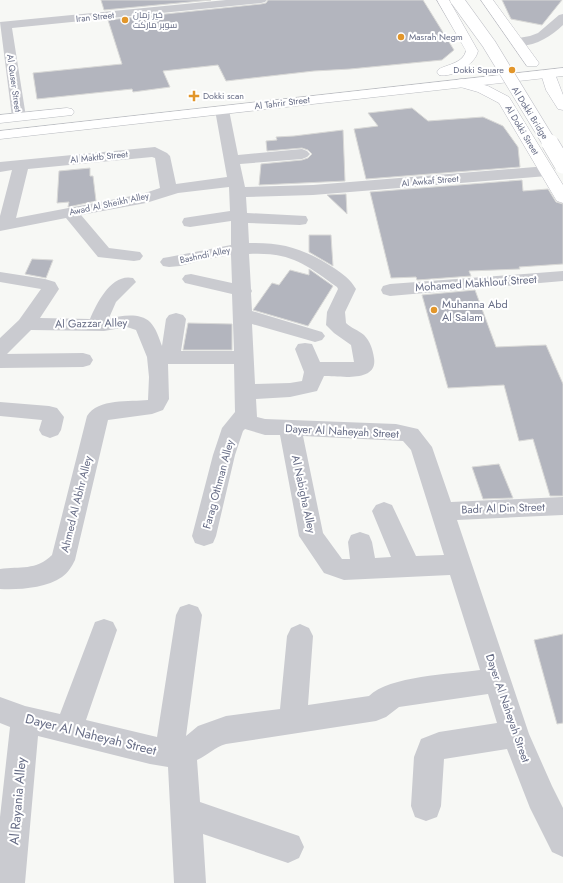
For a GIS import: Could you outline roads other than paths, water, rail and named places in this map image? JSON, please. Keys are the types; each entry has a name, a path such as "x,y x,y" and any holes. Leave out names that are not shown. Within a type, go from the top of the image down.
{"main road":[{"path":"443,0 472,51 470,59 444,72"},
{"name":"Al Dokki Bridge","path":"457,0 488,44 563,165"},
{"name":"Al Dokki Bridge","path":"471,0 533,90"},
{"path":"487,0 532,63"},
{"path":"412,76 532,63 560,70 552,90 563,106"},
{"name":"Al Tahrir Street","path":"0,134 462,83 560,70"},
{"name":"Al Dokki Street","path":"462,83 483,89 504,100 563,198"},
{"path":"0,119 81,110"},
{"path":"530,143 552,148 563,148"},
{"path":"547,171 553,167 563,165"}],"street":[{"name":"Iran Street","path":"3,26 261,0"},
{"path":"517,42 533,40 545,36 563,18"},
{"name":"Al Quser Street","path":"3,26 19,117"},
{"path":"222,110 235,177 239,216 243,291 246,414"},
{"name":"Al Maktb Street","path":"0,167 155,152 162,156 168,191"},
{"path":"235,177 302,154"},
{"path":"3,225 21,165"},
{"name":"Al Awkaf Street","path":"235,177 313,190 547,171"},
{"name":"Awad Al Sheikh Alley","path":"3,225 146,198 158,193 235,177"},
{"path":"70,212 96,245 104,252 134,256"},
{"path":"190,222 239,216 300,220"},
{"name":"Bashndi Alley","path":"169,262 184,261 207,246 276,250 296,254 344,284 347,289 336,312 336,325 342,332 358,340 362,345 365,362 364,366 361,369 318,369 314,372"},
{"name":"Mohamed Makhlouf Street","path":"390,290 563,276"},
{"path":"0,277 45,284 49,286 48,292 26,324 0,349"},
{"path":"191,279 243,291"},
{"path":"97,324 108,299 127,282"},
{"path":"243,315 310,343 314,372 314,377 310,386 290,390 245,392"},
{"path":"176,319 163,357 244,358"},
{"name":"Al Gazzar Alley","path":"26,324 97,324 127,321 140,324 144,327 163,357 159,399 156,405 152,407 107,412"},
{"path":"0,361 83,360"},
{"path":"0,409 49,413 54,416 50,430"},
{"name":"Ahmed Al Abhr Alley","path":"2,579 38,576 53,570 63,560 97,419 102,413 107,412"},
{"name":"Dayer Al Naheyah Street","path":"246,414 248,421 254,425 265,427 396,432 410,435 421,447 515,734 563,841"},
{"name":"Farag Othman Alley","path":"204,536 224,455 233,428 246,414"},
{"name":"Al Nabigha Alley","path":"290,428 312,536 333,566 338,569 354,569"},
{"name":"Badr Al Din Street","path":"442,511 563,506"},
{"path":"384,511 408,566"},
{"path":"360,542 354,569 459,564"},
{"path":"189,616 176,753 186,813 190,883"},
{"path":"68,730 104,630"},
{"path":"293,721 300,636"},
{"path":"176,753 196,746 208,736 226,730 376,708 385,699 397,694 497,680"},
{"name":"Dayer Al Naheyah Street","path":"12,714 68,730 150,750 176,753"},
{"name":"Al Rayania Alley","path":"9,883 12,714"},
{"path":"426,806 429,757 431,750 439,746 515,734"},
{"path":"186,813 288,847"}],"place":[{"name":"خير زمان سوبر ماركت","path":"125,20"},
{"name":"Masrah Negm","path":"401,37"},
{"name":"Dokki Square","path":"512,70"},
{"name":"Dokki scan","path":"194,96"},
{"name":"Muhanna Abd Al Salam","path":"434,310"}]}
